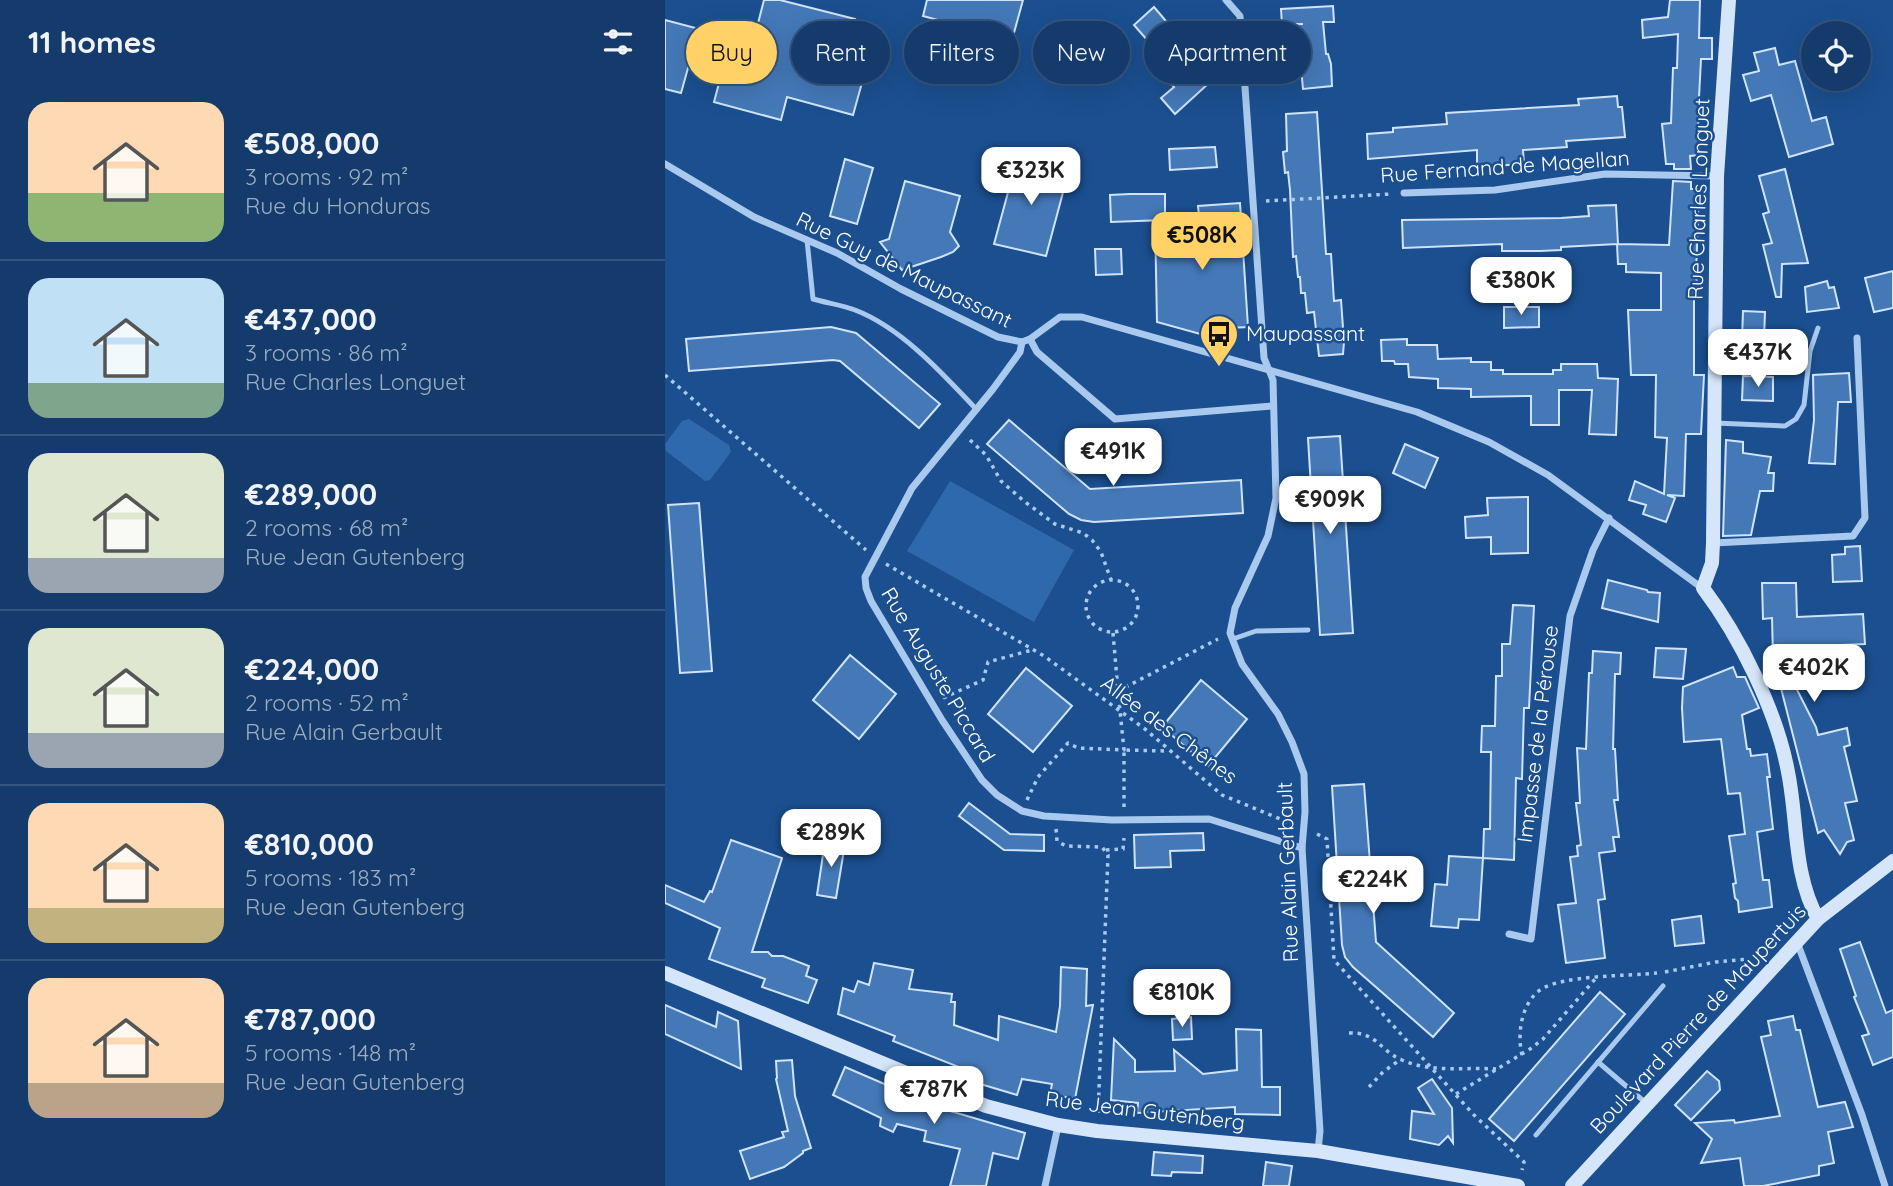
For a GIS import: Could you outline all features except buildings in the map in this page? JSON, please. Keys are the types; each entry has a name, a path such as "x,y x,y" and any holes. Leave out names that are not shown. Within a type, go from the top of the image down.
{"street":[{"path":"1226,0 1240,16 1264,358 1273,380 1276,498 1268,536 1235,608 1231,636"},
{"name":"Rue Charles Longuet","path":"1703,588 1712,563 1713,543 1717,176 1729,0"},
{"name":"Rue Guy de Maupassant","path":"665,164 754,217 837,253 990,334 1021,342 1030,339 1060,317 1082,317 1417,412 1489,442 1548,475 1703,588"},
{"name":"Rue Fernand de Magellan","path":"1404,193 1495,190 1605,174 1717,176"},
{"path":"1713,543 1853,536 1865,518 1857,338"},
{"path":"1030,339 1037,352 1115,419 1273,406"},
{"name":"Rue Auguste Piccard","path":"1021,342 1020,352 977,410 912,488 874,557 865,577 866,588 932,704 982,780 997,795 1022,811 1057,817 1124,820 1209,819 1302,848"},
{"name":"Impasse de la Pérouse","path":"1509,934 1531,939 1570,616 1593,550 1609,518"},
{"path":"1703,588 1723,614 1777,729 1788,772 1803,880 1818,919"},
{"name":"Rue Alain Gerbault","path":"1231,636 1242,664 1278,714 1304,774 1302,848 1318,1150"},
{"name":"Boulevard Pierre de Maupertuis","path":"1572,1186 1796,941 1818,919 1893,861"},
{"path":"1796,941 1862,1115 1885,1186"},
{"name":"Rue Jean Gutenberg","path":"665,973 986,1106 1058,1125 1318,1150 1518,1186"},
{"path":"1045,1186 1058,1125"}],"lane":[{"path":"807,240 813,299 856,311 890,330 939,369 977,410"},
{"path":"1715,423 1785,426 1796,419 1804,405 1810,351 1818,328"},
{"path":"1231,636 1256,631 1308,630"},
{"path":"1536,1135 1663,986"},
{"path":"1598,1062 1647,1104"}],"path":[{"name":"Rue Fernand de Magellan","path":"1253,202 1404,193"},
{"name":"Allée des Chênes","path":"665,375 874,557 1033,650 1119,711 1222,795 1327,839 1334,960 1474,1115 1524,1163 1518,1186"},
{"path":"960,431 986,455 1001,481 1025,502 1055,524 1083,533 1092,540 1101,552 1111,580"},
{"path":"1111,580 1123,582 1132,589 1138,599 1138,611 1133,622 1125,629 1114,632 1101,630 1092,623 1086,613 1086,601 1091,590 1100,582 1111,580"},
{"path":"1114,632 1124,750 1124,813"},
{"path":"1118,691 1231,636"},
{"path":"932,704 983,680 988,662 1033,650"},
{"path":"1022,811 1038,777 1068,743 1078,748 1170,751"},
{"path":"1057,817 1057,841 1066,846 1123,849 1123,838"},
{"path":"1097,1130 1106,850"},
{"path":"1522,1055 1520,1026 1539,990 1569,981 1669,972 1716,962 1749,959"},
{"path":"1455,1094 1522,1055 1543,1039 1596,978"},
{"path":"1349,1033 1364,1033 1401,1059 1431,1068 1498,1069"},
{"path":"1369,1087 1401,1059"}],"shaded area":[{"path":"689,419 729,445 731,452 710,480 705,481 666,451 665,444 682,421"},
{"path":"950,481 1074,550 1034,622 907,551"}],"place":[{"name":"Maupassant","path":"1219,368"}]}
